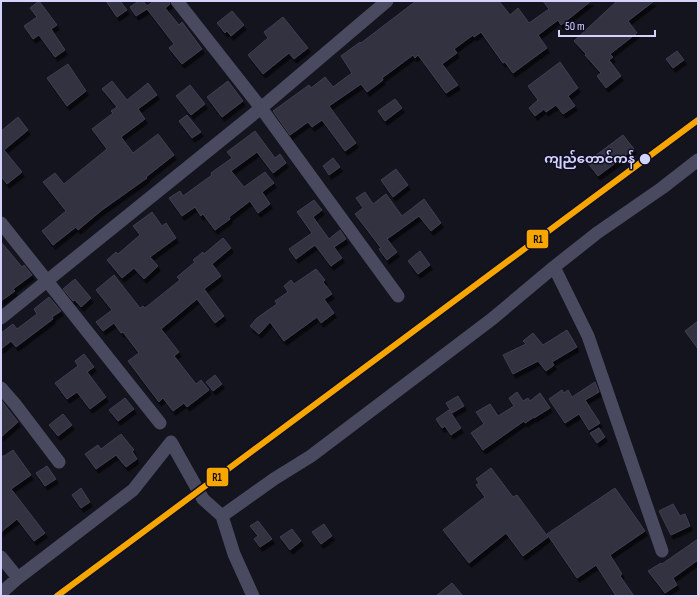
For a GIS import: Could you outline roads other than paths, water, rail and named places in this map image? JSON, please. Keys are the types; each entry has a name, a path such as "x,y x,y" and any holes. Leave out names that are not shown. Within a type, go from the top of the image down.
{"street":[{"path":"177,1 261,108 398,296"},
{"path":"1,318 261,108 387,1"},
{"path":"222,516 274,478 311,456 492,320 554,267 597,233 662,188 698,160"},
{"path":"1,223 160,424"},
{"path":"554,267 588,336 662,551"},
{"path":"1,388 59,462"},
{"path":"1,593 18,578 133,490 171,442 203,499 222,516 234,554 253,596"},
{"path":"1,557 18,578"}],"place":[{"name":"ကျည်တောင်ကန်","path":"645,159"}]}
